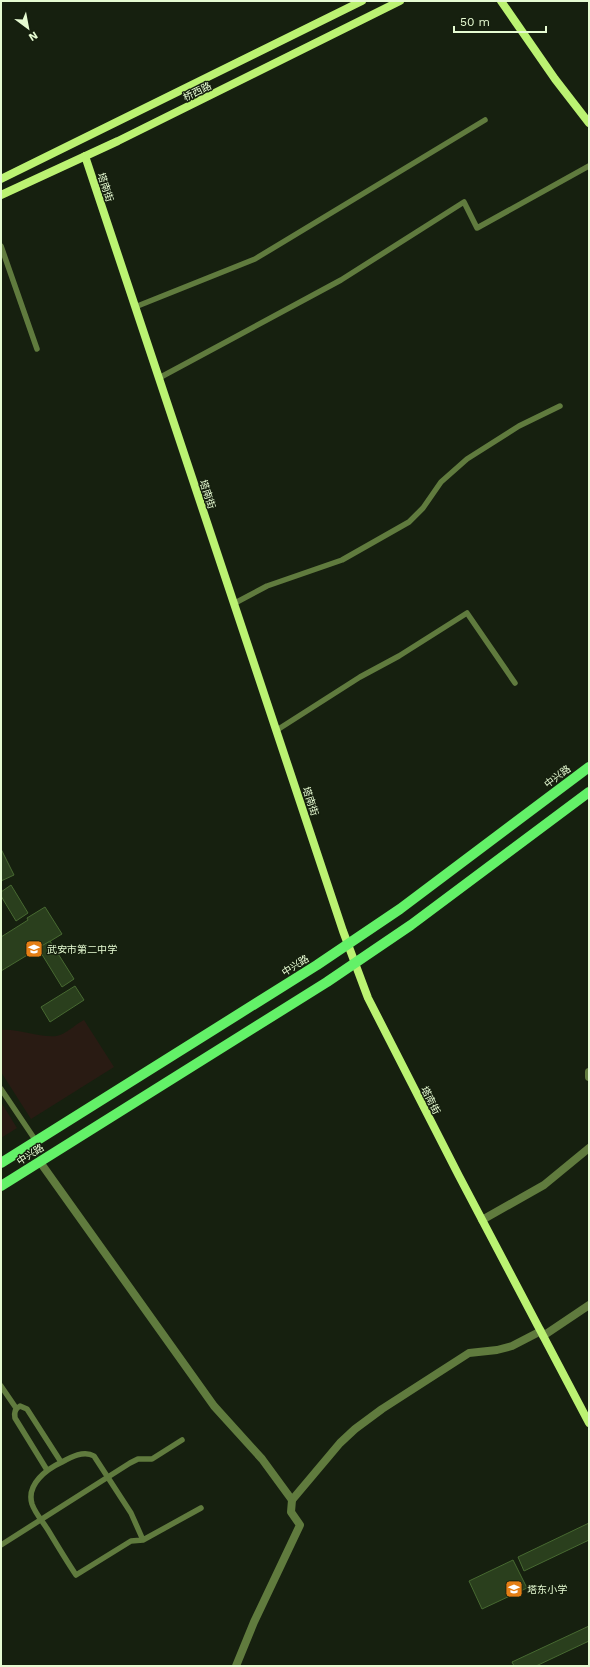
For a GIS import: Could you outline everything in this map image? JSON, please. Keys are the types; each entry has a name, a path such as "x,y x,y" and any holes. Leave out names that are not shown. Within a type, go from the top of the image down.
{"main road":[{"name":"中兴路","path":"1,1163 348,944 400,909 589,767"},
{"name":"中兴路","path":"1,1186 355,963 411,925 589,792"}],"street":[{"name":"桥西路","path":"1,179 362,1"},
{"name":"桥西路","path":"1,195 85,156 400,1"},
{"path":"501,1 555,79 589,123"},
{"name":"塔南街","path":"85,156 348,944 368,998 482,1220 589,1423"},
{"path":"589,1072 589,1077"},
{"path":"482,1220 544,1185 589,1148"},
{"path":"40,1162 214,1406 262,1459 292,1500"},
{"path":"236,1666 254,1622 300,1525 291,1512 292,1500 340,1443 355,1429 382,1409 469,1353 497,1350 512,1346 542,1334 589,1305"}],"lane":[{"path":"135,307 255,259 485,120"},
{"path":"159,378 341,280 464,202 477,228 589,166"},
{"path":"1,246 37,349"},
{"path":"234,603 267,586 342,560 408,522 423,508 441,482 467,459 519,426 560,406"},
{"path":"277,730 360,677 399,656 467,613 515,683"},
{"path":"1,1089 36,1141"},
{"path":"1,1386 16,1408"},
{"path":"16,1408 20,1406 27,1409 61,1462"},
{"path":"16,1408 14,1413 15,1418 47,1470"},
{"path":"1,1545 138,1459 152,1459 182,1440"},
{"path":"142,1540 131,1513 94,1456 84,1454 61,1462 47,1470 36,1481 32,1496 32,1504 76,1575 131,1541 142,1540 201,1508"}],"shaded area":[{"path":"84,1020 114,1067 31,1119 1,1072 1,1030 54,1036 63,1034"},
{"path":"1,1102 17,1128 1,1138"}],"building":[{"path":"1,849 14,875 1,881"},
{"path":"11,885 28,913 16,921 1,896 1,892"},
{"path":"45,907 62,934 1,971 1,937"},
{"path":"50,941 74,979 62,987 38,948"},
{"path":"75,986 84,1000 50,1022 41,1007"},
{"path":"589,1523 589,1540 524,1571 518,1557"},
{"path":"513,1560 527,1588 482,1609 469,1581"},
{"path":"589,1626 589,1641 536,1666 514,1666 512,1662"}],"place":[{"name":"武安市第二中学","path":"34,949"},
{"name":"塔东小学","path":"514,1589"}]}
